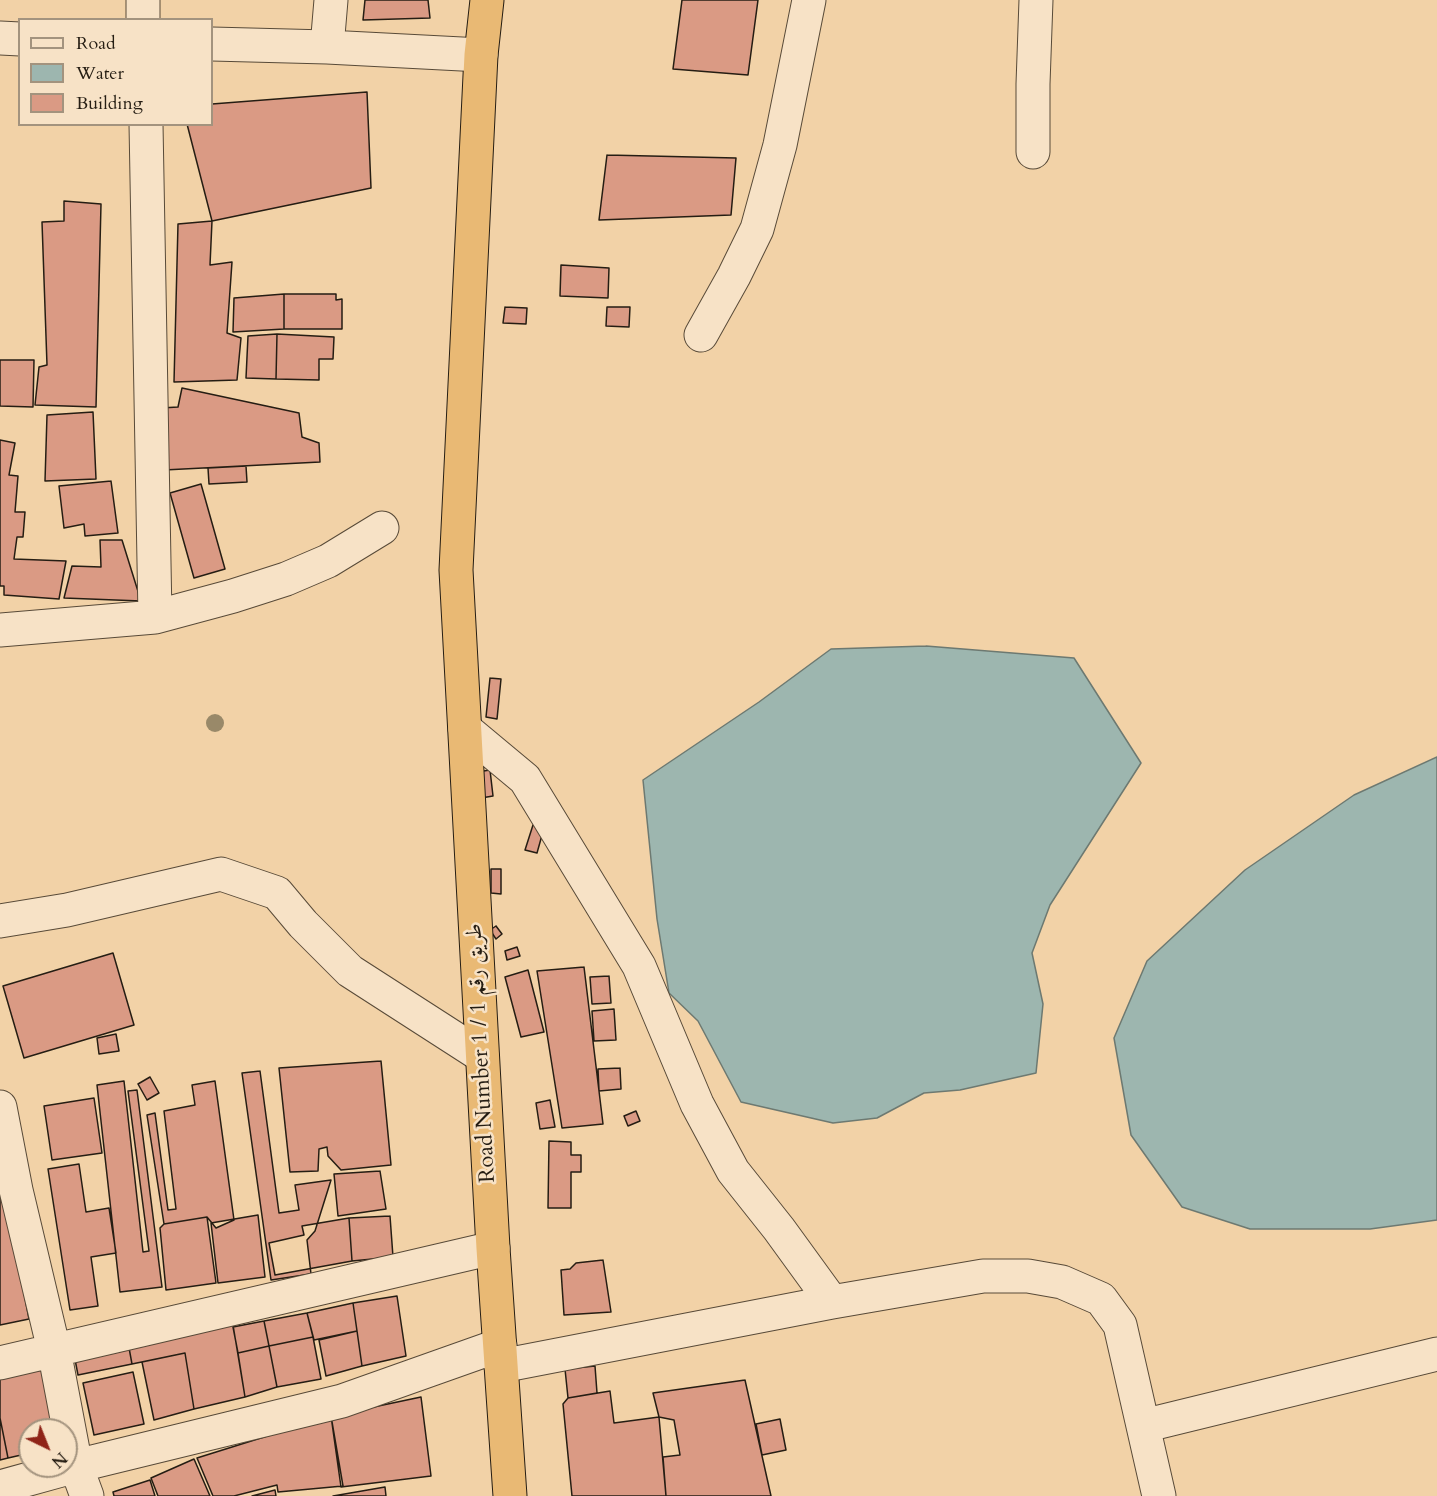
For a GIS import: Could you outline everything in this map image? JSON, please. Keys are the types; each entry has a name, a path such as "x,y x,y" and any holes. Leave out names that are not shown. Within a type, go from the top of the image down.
{"highway":[{"name":"Road Number 1 / طريق رقم 1","path":"488,0 481,55 456,570 493,1248 510,1496"}],"street":[{"path":"143,0 143,18"},
{"path":"327,47 331,0"},
{"path":"701,335 757,229 780,146 808,0"},
{"path":"1034,152 1033,84 1036,0"},
{"path":"0,39 18,39"},
{"path":"213,44 481,55"},
{"path":"146,126 155,617"},
{"path":"0,630 155,617 286,579 328,561 382,528"},
{"path":"465,729 525,779 639,966 697,1104 733,1171 832,1302"},
{"path":"0,921 68,910 221,874 277,893 303,924 350,970 482,1056"},
{"path":"0,1107 16,1190 54,1350 67,1418"},
{"path":"0,1364 493,1248"},
{"path":"78,1466 342,1401 501,1356 983,1276 1028,1276 1062,1282 1101,1299 1120,1325 1159,1496"},
{"path":"1143,1426 1437,1354"},
{"path":"78,1471 87,1496"},
{"path":"0,1487 33,1478"}],"water":[{"path":"926,646 1074,658 1141,763 1050,905 1032,953 1043,1004 1036,1073 960,1090 924,1093 877,1118 833,1123 741,1102 698,1021 669,993 657,919 643,780 759,702 831,649"},
{"path":"1437,757 1437,1220 1370,1229 1250,1229 1182,1207 1131,1135 1114,1038 1147,961 1245,870 1354,795"}],"building":[{"path":"365,0 428,0 430,18 363,20"},
{"path":"682,0 758,0 748,75 673,69"},
{"path":"367,92 371,188 212,221 188,126 213,126 213,104"},
{"path":"607,155 736,158 731,215 599,220"},
{"path":"64,201 101,204 96,407 35,405 39,367 47,365 42,222 64,221"},
{"path":"212,221 210,265 232,262 227,333 241,338 237,380 174,382 178,224"},
{"path":"561,265 609,268 608,298 560,296"},
{"path":"284,294 336,294 336,300 342,299 342,329 284,329"},
{"path":"284,294 284,329 233,332 234,298"},
{"path":"505,307 527,308 526,324 503,323"},
{"path":"607,307 630,307 629,327 606,326"},
{"path":"277,334 334,337 333,359 319,359 319,380 276,379"},
{"path":"277,334 276,379 246,378 248,336"},
{"path":"0,360 34,360 33,407 0,406"},
{"path":"182,388 299,413 302,437 319,443 320,462 164,470 161,408 178,407"},
{"path":"93,412 96,479 45,481 47,415"},
{"path":"0,440 15,443 9,475 18,476 15,512 25,512 23,537 17,537 14,559 66,561 59,599 4,595 4,586 0,586"},
{"path":"246,466 247,482 209,484 208,468"},
{"path":"111,481 118,533 85,536 84,524 64,528 59,486"},
{"path":"201,484 225,569 194,578 170,493"},
{"path":"100,540 122,540 141,601 64,598 72,566 101,567"},
{"path":"490,678 501,679 497,719 486,717"},
{"path":"490,770 493,796 481,798 477,772"},
{"path":"533,825 544,828 537,853 525,850"},
{"path":"491,869 501,869 501,894 491,893"},
{"path":"496,926 502,934 496,939 490,930"},
{"path":"517,947 520,956 507,960 505,951"},
{"path":"113,953 134,1025 24,1058 3,986"},
{"path":"584,967 603,1124 562,1128 537,971"},
{"path":"528,970 544,1032 521,1037 505,977"},
{"path":"609,976 611,1003 592,1004 590,977"},
{"path":"614,1009 616,1040 594,1041 592,1011"},
{"path":"116,1034 119,1051 99,1054 97,1038"},
{"path":"381,1061 391,1165 341,1170 328,1156 327,1147 319,1149 318,1171 290,1172 279,1068"},
{"path":"620,1068 621,1089 599,1091 598,1069"},
{"path":"260,1071 279,1213 299,1210 295,1185 331,1180 315,1231 307,1240 311,1274 271,1280 242,1073"},
{"path":"150,1077 159,1093 147,1100 138,1084"},
{"path":"124,1081 143,1252 149,1251 128,1091 137,1090 162,1287 120,1292 97,1085"},
{"path":"215,1081 234,1220 216,1228 207,1217 164,1224 147,1115 155,1113 168,1210 176,1209 164,1111 195,1105 192,1085"},
{"path":"94,1098 102,1153 52,1160 44,1106"},
{"path":"550,1100 555,1127 540,1129 536,1103"},
{"path":"636,1111 640,1121 628,1126 624,1116"},
{"path":"549,1141 571,1142 571,1155 581,1155 581,1172 571,1172 571,1208 548,1208"},
{"path":"79,1164 86,1212 109,1208 116,1253 91,1257 98,1306 70,1310 48,1169"},
{"path":"0,1166 29,1319 0,1325"},
{"path":"380,1171 386,1209 338,1216 334,1174"},
{"path":"258,1215 265,1277 218,1283 211,1223"},
{"path":"390,1216 393,1257 352,1261 349,1218"},
{"path":"207,1217 216,1283 166,1290 160,1228 164,1224"},
{"path":"349,1218 352,1261 275,1275 269,1243 304,1235 302,1226"},
{"path":"603,1260 611,1312 564,1315 561,1270 570,1269 576,1263"},
{"path":"397,1296 406,1356 362,1366 353,1303"},
{"path":"353,1303 357,1331 314,1340 307,1313"},
{"path":"307,1313 313,1337 269,1346 264,1321"},
{"path":"232,1319 245,1397 194,1409 185,1353 132,1364 127,1337"},
{"path":"264,1321 269,1346 238,1353 233,1327"},
{"path":"357,1331 362,1366 326,1376 319,1340"},
{"path":"127,1337 132,1364 78,1375 73,1349"},
{"path":"313,1337 321,1379 277,1387 269,1346"},
{"path":"269,1346 277,1387 245,1397 238,1353"},
{"path":"185,1353 194,1409 154,1420 142,1362"},
{"path":"43,1358 56,1418 18,1418 18,1456 8,1458 0,1418 0,1367"},
{"path":"595,1366 597,1393 568,1398 565,1369"},
{"path":"133,1372 144,1424 94,1435 83,1383"},
{"path":"745,1380 771,1496 666,1496 663,1457 680,1455 674,1420 659,1417 653,1393"},
{"path":"610,1391 614,1423 659,1417 666,1496 572,1496 563,1404 568,1398"},
{"path":"421,1397 431,1476 341,1487 331,1416"},
{"path":"331,1416 343,1486 278,1492 277,1485 234,1496 213,1496 197,1458"},
{"path":"0,1418 8,1458 0,1460"},
{"path":"780,1419 786,1450 762,1455 756,1424"},
{"path":"194,1459 210,1496 158,1496 151,1478"},
{"path":"150,1480 155,1496 114,1496 113,1492"},
{"path":"385,1487 386,1496 333,1496"},
{"path":"275,1490 276,1496 252,1496"}]}
